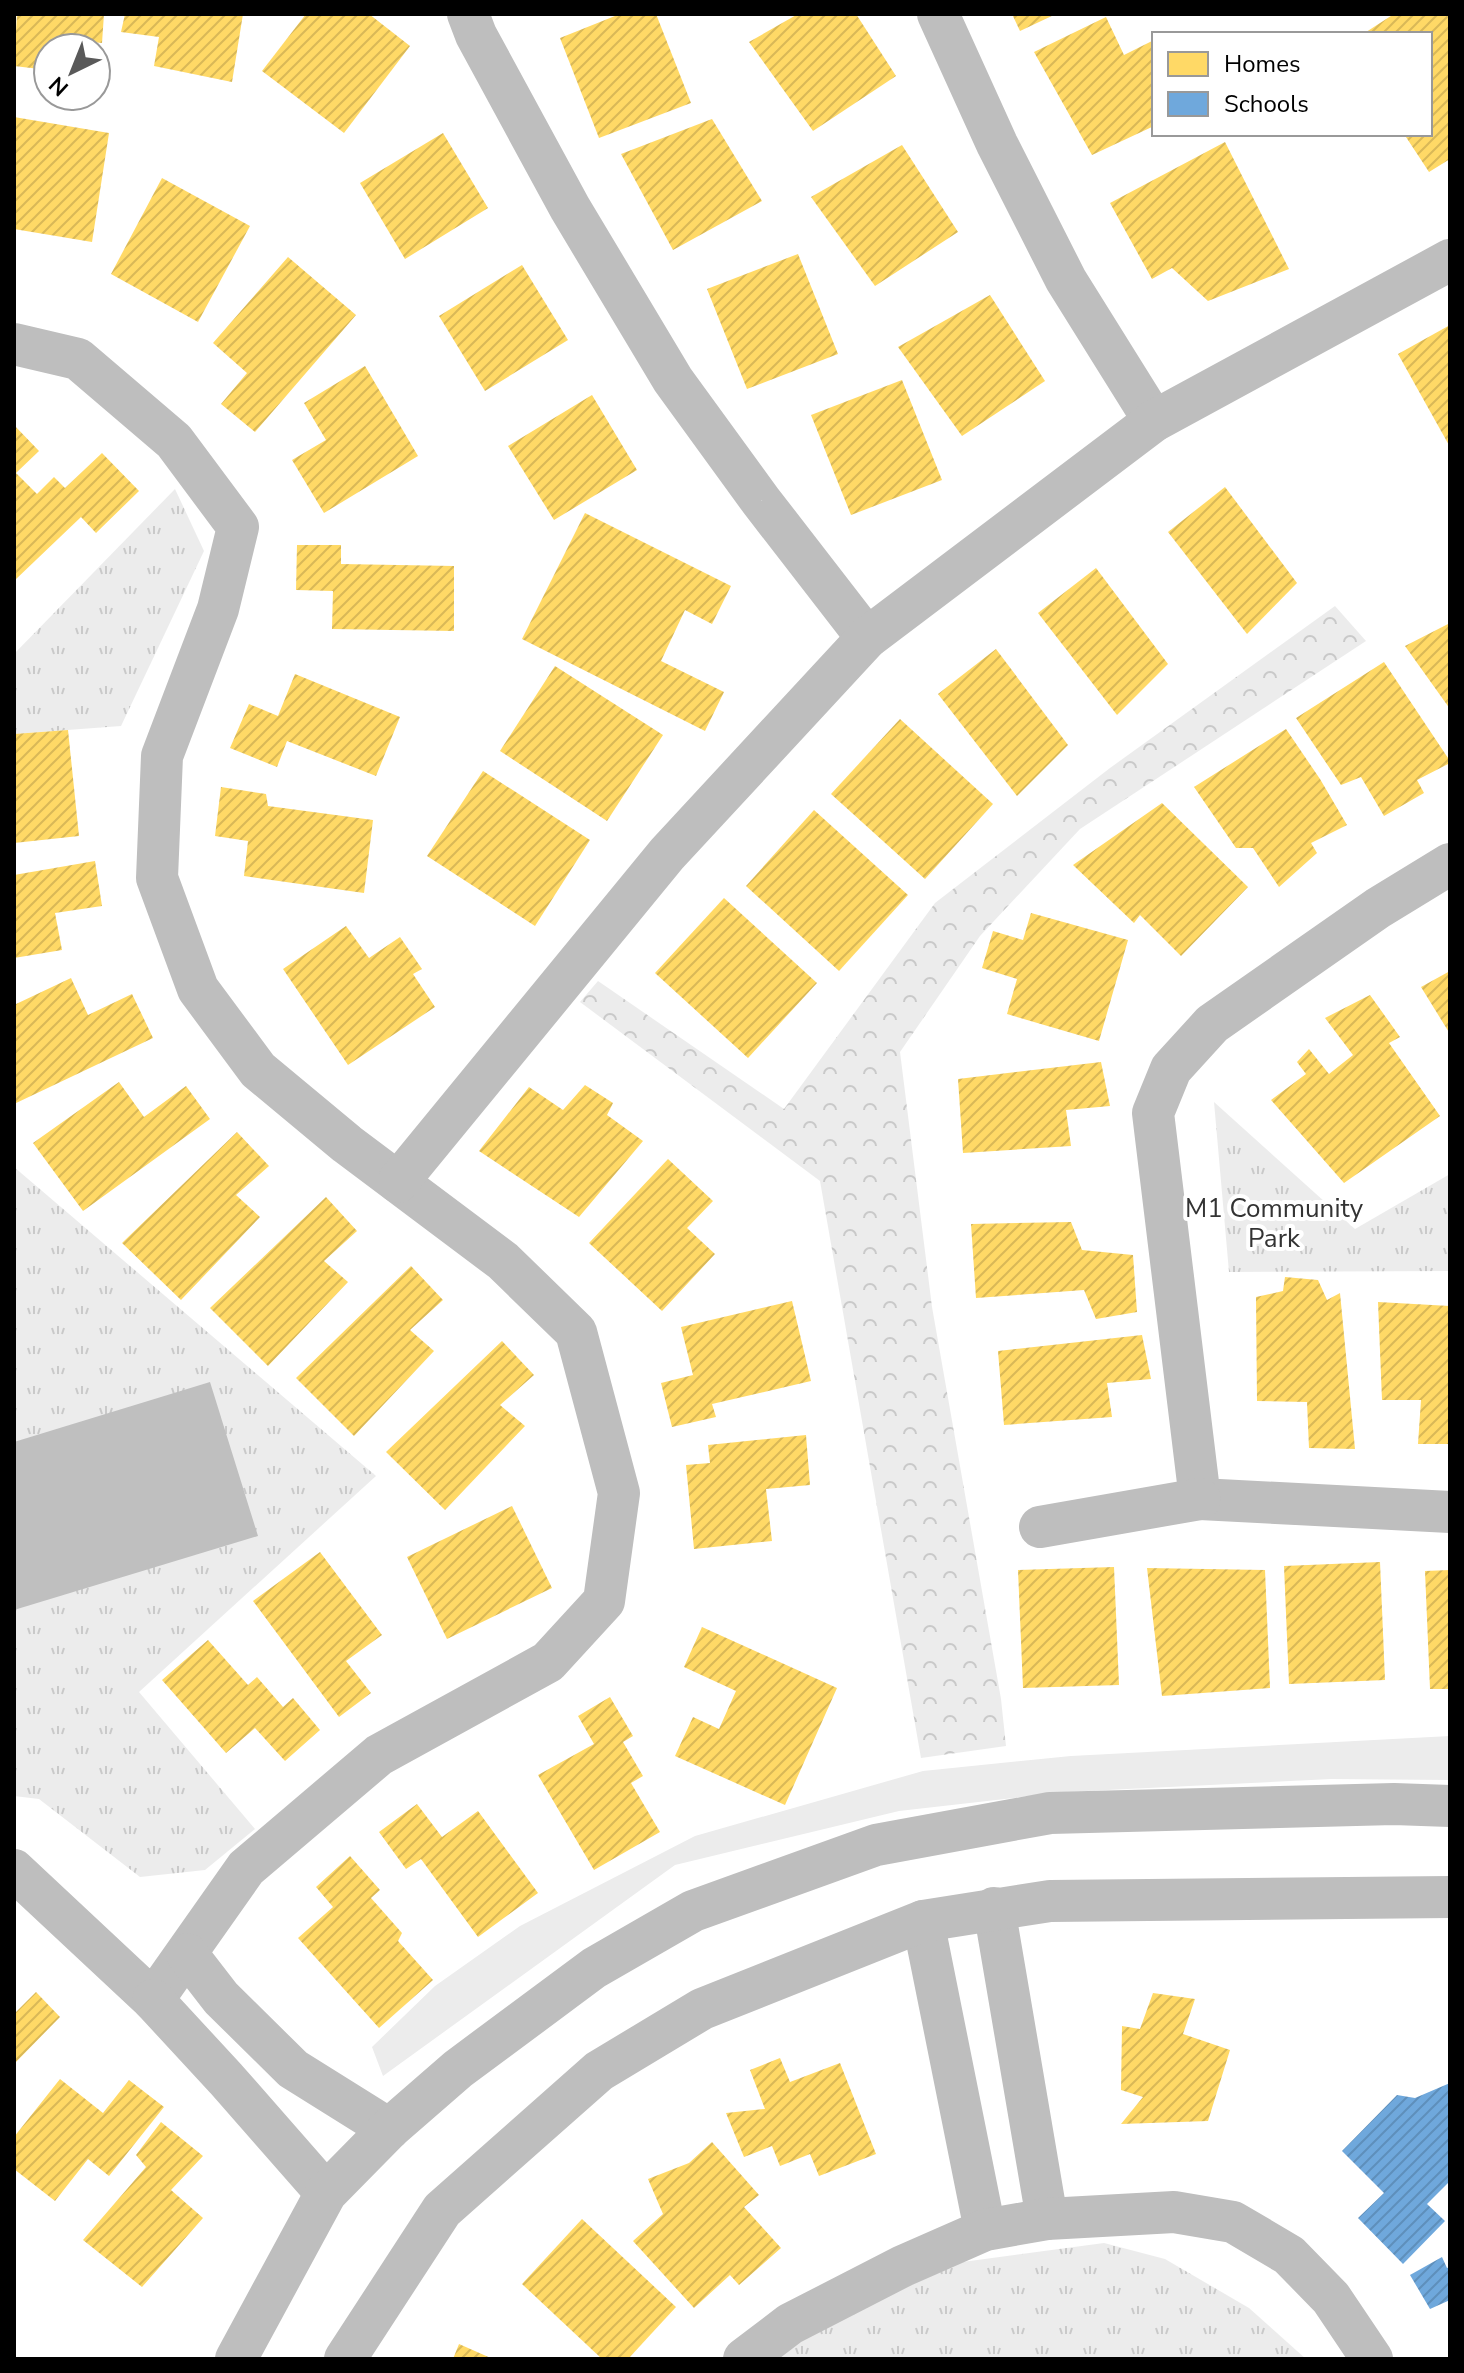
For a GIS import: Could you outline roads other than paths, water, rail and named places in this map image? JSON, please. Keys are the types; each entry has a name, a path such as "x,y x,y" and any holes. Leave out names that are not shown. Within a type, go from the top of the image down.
{"street":[{"path":"468,14 476,35 570,208 673,380 867,638"},
{"path":"938,14 997,144 1066,280 1154,421"},
{"path":"398,1182 667,854 867,638 1154,421 1450,260"},
{"path":"14,344 78,359 174,441 238,527 218,609 162,756 157,878 198,989 258,1070 347,1144 503,1261 576,1332 619,1493 604,1601 548,1662 379,1755 246,1868 153,2000"},
{"path":"1200,1499 1153,1113 1171,1069 1212,1024 1378,908 1450,864"},
{"path":"1040,1527 1200,1499 1450,1512"},
{"path":"236,2359 326,2193 389,2129 458,2069 594,1968 693,1911 876,1845 1050,1813 1394,1804 1450,1806"},
{"path":"14,1870 153,2000 326,2193"},
{"path":"345,2359 442,2210 599,2071 702,2009 923,1921 994,1908 1050,1901 1450,1897"},
{"path":"994,1908 1047,2219"},
{"path":"923,1921 985,2230"},
{"path":"187,1954 221,1998 293,2069 389,2129"},
{"path":"744,2359 790,2324 903,2266 985,2230 1047,2219 1174,2212 1233,2222 1289,2255 1331,2298 1372,2359"}],"park label":[{"name":"M1 Community Park","path":"1274,1223"}]}
